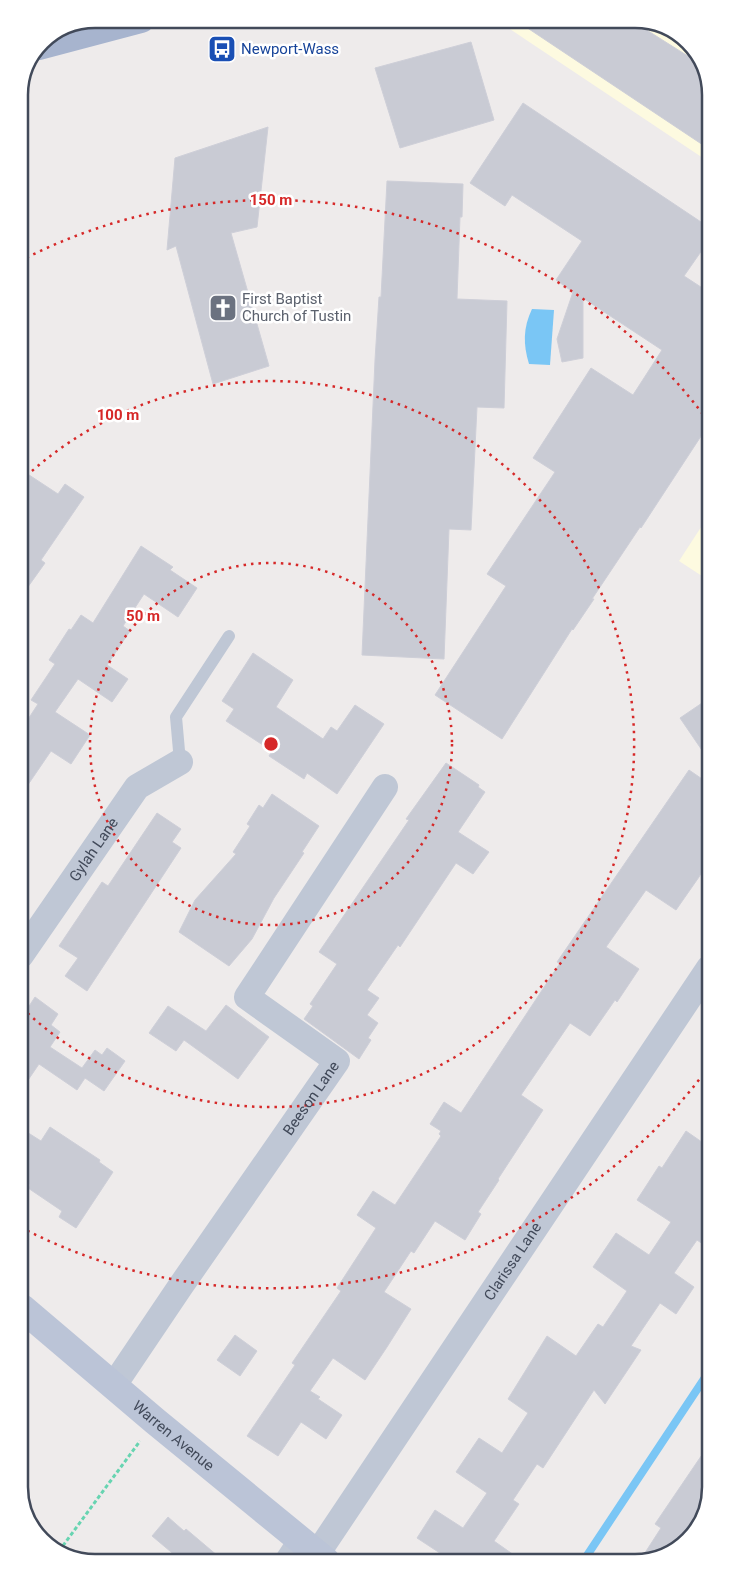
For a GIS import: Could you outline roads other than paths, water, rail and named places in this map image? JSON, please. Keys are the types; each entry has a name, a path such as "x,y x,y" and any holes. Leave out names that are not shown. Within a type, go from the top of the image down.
{"main road":[{"path":"53,42 107,28"}],"street":[{"name":"Gylah Lane","path":"28,945 137,787 180,762"},
{"name":"Beeson Lane","path":"114,1385 337,1061 247,997 385,787"},
{"name":"Clarissa Lane","path":"307,1554 702,978"},
{"name":"Warren Avenue","path":"28,1313 114,1385 307,1554"}],"lane":[{"path":"180,762 176,717 229,636"}],"water":[{"path":"532,309 554,310 550,365 529,364 525,336"}],"waterway":[{"path":"588,1554 702,1382"}],"place":[{"name":"Newport-Wass","path":"222,49"},
{"name":"First Baptist Church of Tustin","path":"223,308"}]}
